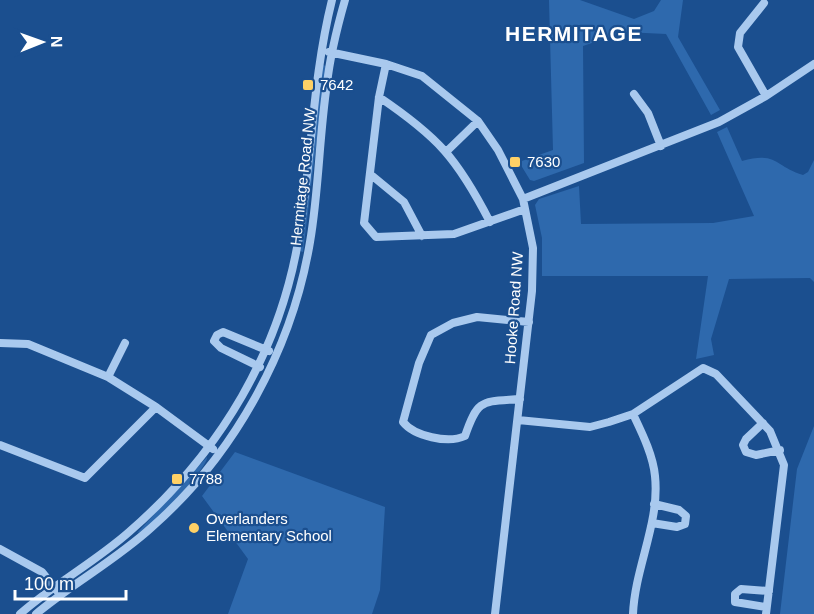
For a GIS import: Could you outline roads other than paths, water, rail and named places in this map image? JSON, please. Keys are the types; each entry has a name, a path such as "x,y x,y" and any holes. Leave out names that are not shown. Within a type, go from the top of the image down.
{"street":[{"name":"Hermitage Road NW","path":"20,614 128,533 177,487 236,409 258,366 288,287 300,230 321,50 332,0"},
{"name":"Hermitage Road NW","path":"36,614 154,526 189,491 219,453 253,402 294,310 310,243 332,52 345,0"},
{"path":"764,3 740,33 738,47 766,96"},
{"name":"Hooke Road NW","path":"321,50 387,64 422,76 478,121 498,150 523,199 533,248 529,322 495,614"},
{"path":"387,64 379,97 364,223 376,237 454,234 525,209"},
{"path":"523,199 718,122 766,96 814,64"},
{"path":"634,94 648,113 661,146"},
{"path":"379,97 422,126 447,151 472,187 490,222"},
{"path":"447,151 478,121"},
{"path":"370,174 404,202 422,236"},
{"path":"520,399 484,402 474,410 465,436 454,441 410,431 403,422 419,363 431,336 453,323 477,317 529,322"},
{"path":"267,371 221,348 214,341 217,334 224,332 275,354"},
{"path":"108,377 125,343"},
{"path":"0,344 28,344 108,377 156,407 219,453"},
{"path":"518,420 590,427 633,414 704,368 716,374 770,431 780,450 784,465 770,591 766,610 735,602 735,594 741,589 770,591"},
{"path":"0,445 85,478 156,407"},
{"path":"633,414 647,446 655,475 652,523 633,614"},
{"path":"763,423 746,439 743,445 746,452 756,455 780,450"},
{"path":"652,523 677,527 685,524 686,516 679,510 654,504"},
{"path":"0,549 42,573 60,595"}],"place":[{"name":"7642","path":"308,85"},
{"name":"7630","path":"515,162"},
{"name":"7788","path":"177,479"},
{"name":"Overlanders Elementary School","path":"194,528"}],"district":[{"name":"HERMITAGE","path":"574,34"}]}
